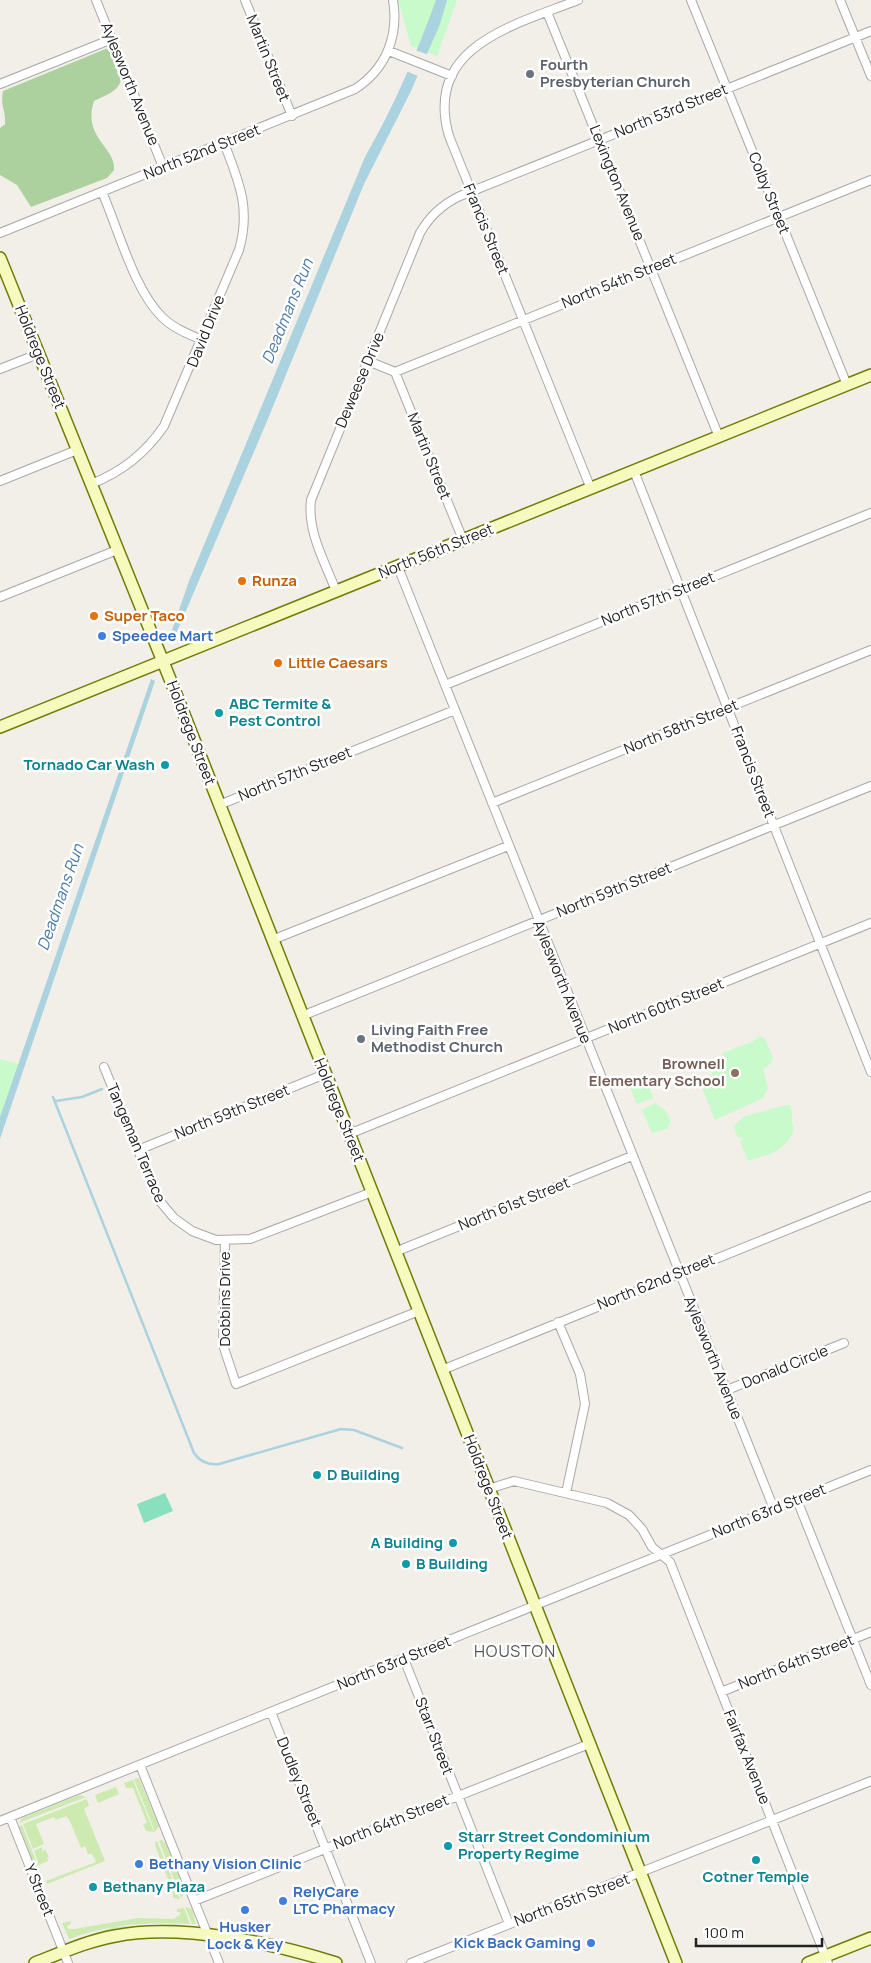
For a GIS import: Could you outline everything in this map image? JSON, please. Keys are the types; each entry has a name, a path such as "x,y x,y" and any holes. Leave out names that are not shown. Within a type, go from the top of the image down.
{"main road":[{"name":"Holdrege Street","path":"0,260 162,661 676,1963"},
{"name":"North 56th Street","path":"0,727 847,385 870,378"},
{"path":"35,1963 100,1939 128,1934 208,1936 272,1946 336,1963"},
{"path":"808,1963 826,1960 871,1938"}],"street":[{"name":"Aylesworth Avenue","path":"96,0 163,167"},
{"name":"Martin Street","path":"245,0 292,116"},
{"path":"393,0 394,27 389,51 452,76 461,60 481,41 578,0"},
{"name":"Colby Street","path":"691,0 847,385"},
{"path":"840,0 871,76"},
{"name":"Lexington Avenue","path":"547,12 719,437"},
{"name":"North 53rd Street","path":"471,192 871,31"},
{"path":"0,84 112,39"},
{"name":"North 52nd Street","path":"0,233 292,116 358,87 380,66 389,51"},
{"name":"Francis Street","path":"452,76 445,105 447,128 591,489"},
{"name":"David Drive","path":"91,484 129,465 156,438 173,410 239,250 244,228 242,195 224,143"},
{"name":"North 54th Street","path":"395,372 871,180"},
{"path":"102,192 140,286 150,302 169,323 202,340"},
{"name":"Deweese Drive","path":"336,591 313,533 310,521 311,500 423,228 443,206 471,192"},
{"path":"0,369 38,354"},
{"path":"368,361 395,372"},
{"name":"Martin Street","path":"395,372 463,540"},
{"path":"0,481 77,450"},
{"name":"Francis Street","path":"634,471 871,1072"},
{"name":"North 57th Street","path":"445,685 871,513"},
{"path":"0,597 117,550"},
{"name":"Aylesworth Avenue","path":"398,566 508,846 774,1509"},
{"name":"North 58th Street","path":"492,803 871,650"},
{"name":"North 57th Street","path":"219,805 455,710"},
{"name":"North 59th Street","path":"302,1016 871,786"},
{"path":"272,940 508,846"},
{"name":"North 60th Street","path":"349,1134 871,923"},
{"name":"Tangeman Terrace","path":"104,1067 154,1192 169,1214 192,1231 225,1240"},
{"name":"North 59th Street","path":"138,1150 325,1074"},
{"name":"North 61st Street","path":"395,1252 632,1156"},
{"path":"225,1240 244,1240 263,1235 372,1192"},
{"name":"North 62nd Street","path":"442,1370 871,1196"},
{"name":"Dobbins Drive","path":"225,1240 223,1345 236,1384 419,1311"},
{"path":"558,1322 580,1374 585,1404 566,1493"},
{"name":"Donald Circle","path":"726,1390 844,1343"},
{"name":"North 63rd Street","path":"0,1821 871,1470"},
{"name":"Fairfax Avenue","path":"488,1488 514,1481 601,1500 622,1510 636,1522 652,1547 670,1562 826,1960"},
{"path":"797,1500 871,1685"},
{"name":"North 64th Street","path":"721,1692 871,1632"},
{"name":"Starr Street","path":"404,1659 509,1924"},
{"name":"Dudley Street","path":"272,1712 371,1963"},
{"name":"North 64th Street","path":"194,1901 589,1744"},
{"path":"140,1765 219,1963"},
{"name":"North 65th Street","path":"412,1963 871,1781"},
{"name":"Y Street","path":"10,1817 68,1963"}],"green space":[{"path":"398,0 457,0 437,56 411,46"},
{"path":"108,48 121,80 114,91 94,101 92,124 114,162 114,170 107,178 31,207 17,185 0,175 0,128 5,124 2,101 3,91"},
{"path":"760,1036 765,1039 773,1058 770,1064 763,1069 768,1088 763,1098 715,1120 699,1080 712,1075 714,1063 724,1059 722,1053 752,1042"},
{"path":"0,1059 23,1065 0,1132"},
{"path":"645,1076 653,1098 637,1104 628,1083"},
{"path":"655,1103 666,1111 671,1122 667,1129 652,1133 642,1110"},
{"path":"790,1105 792,1111 794,1129 787,1142 776,1151 748,1161 740,1142 742,1141 741,1137 738,1138 733,1126 745,1116"},
{"path":"165,1493 173,1511 144,1523 137,1504"},
{"path":"139,1778 159,1826 155,1832 134,1779"},
{"path":"133,1780 154,1832 146,1831 143,1824 147,1823 133,1788 126,1788 124,1783"},
{"path":"116,1787 119,1794 98,1803 95,1795"},
{"path":"79,1795 86,1797 19,1823 22,1818"},
{"path":"87,1799 89,1806 84,1809 105,1861 47,1884 46,1881 96,1862 92,1854 88,1854 85,1846 81,1848 66,1816 56,1820 54,1817 36,1824 44,1844 33,1849 23,1824"},
{"path":"22,1825 41,1873 36,1870 19,1826"},
{"path":"162,1840 166,1844 184,1890 181,1898 159,1841"},
{"path":"156,1841 180,1899 173,1898 173,1893 155,1845"},
{"path":"42,1847 42,1852 45,1849 49,1857 47,1858 48,1861 39,1865 34,1851"},
{"path":"185,1907 192,1909 196,1924 192,1924"},
{"path":"184,1908 190,1924 159,1923 129,1925 99,1930 69,1939 62,1923 71,1921 71,1924 67,1926 68,1929 74,1929 138,1918 173,1919 180,1915 177,1909"},
{"path":"174,1924 194,1927 129,1928 70,1941 114,1927"}],"water":[{"path":"436,0 447,0 440,24 411,91 364,184 265,426 176,634 191,635 176,641 166,637 165,633 171,633 189,581 365,157 386,119 404,80"},
{"path":"151,679 155,681 0,1139 0,1117"}],"pier":[{"path":"415,50 429,55 420,77 406,71"}],"waterway":[{"path":"56,1101 82,1097 102,1089"},
{"path":"53,1097 196,1456 205,1462 219,1464 341,1429 354,1430 402,1448"}],"place":[{"name":"Fourth Presbyterian Church","path":"530,74"},
{"name":"Runza","path":"242,581"},
{"name":"Super Taco","path":"94,616"},
{"name":"Speedee Mart","path":"102,636"},
{"name":"Little Caesars","path":"278,663"},
{"name":"ABC Termite & Pest Control","path":"219,713"},
{"name":"Tornado Car Wash","path":"165,765"},
{"name":"Living Faith Free Methodist Church","path":"361,1039"},
{"name":"Brownell Elementary School","path":"735,1073"},
{"name":"D Building","path":"317,1475"},
{"name":"A Building","path":"453,1543"},
{"name":"B Building","path":"406,1564"},
{"name":"Starr Street Condominium Property Regime","path":"448,1846"},
{"name":"Cotner Temple","path":"756,1860"},
{"name":"Bethany Vision Clinic","path":"139,1864"},
{"name":"Bethany Plaza","path":"93,1887"},
{"name":"RelyCare LTC Pharmacy","path":"283,1901"},
{"name":"Husker Lock & Key","path":"245,1910"},
{"name":"Kick Back Gaming","path":"591,1943"}],"district":[{"name":"HOUSTON","path":"515,1651"}],"water label":[{"name":"Deadmans Run","path":"287,311"},
{"name":"Deadmans Run","path":"60,897"}]}
